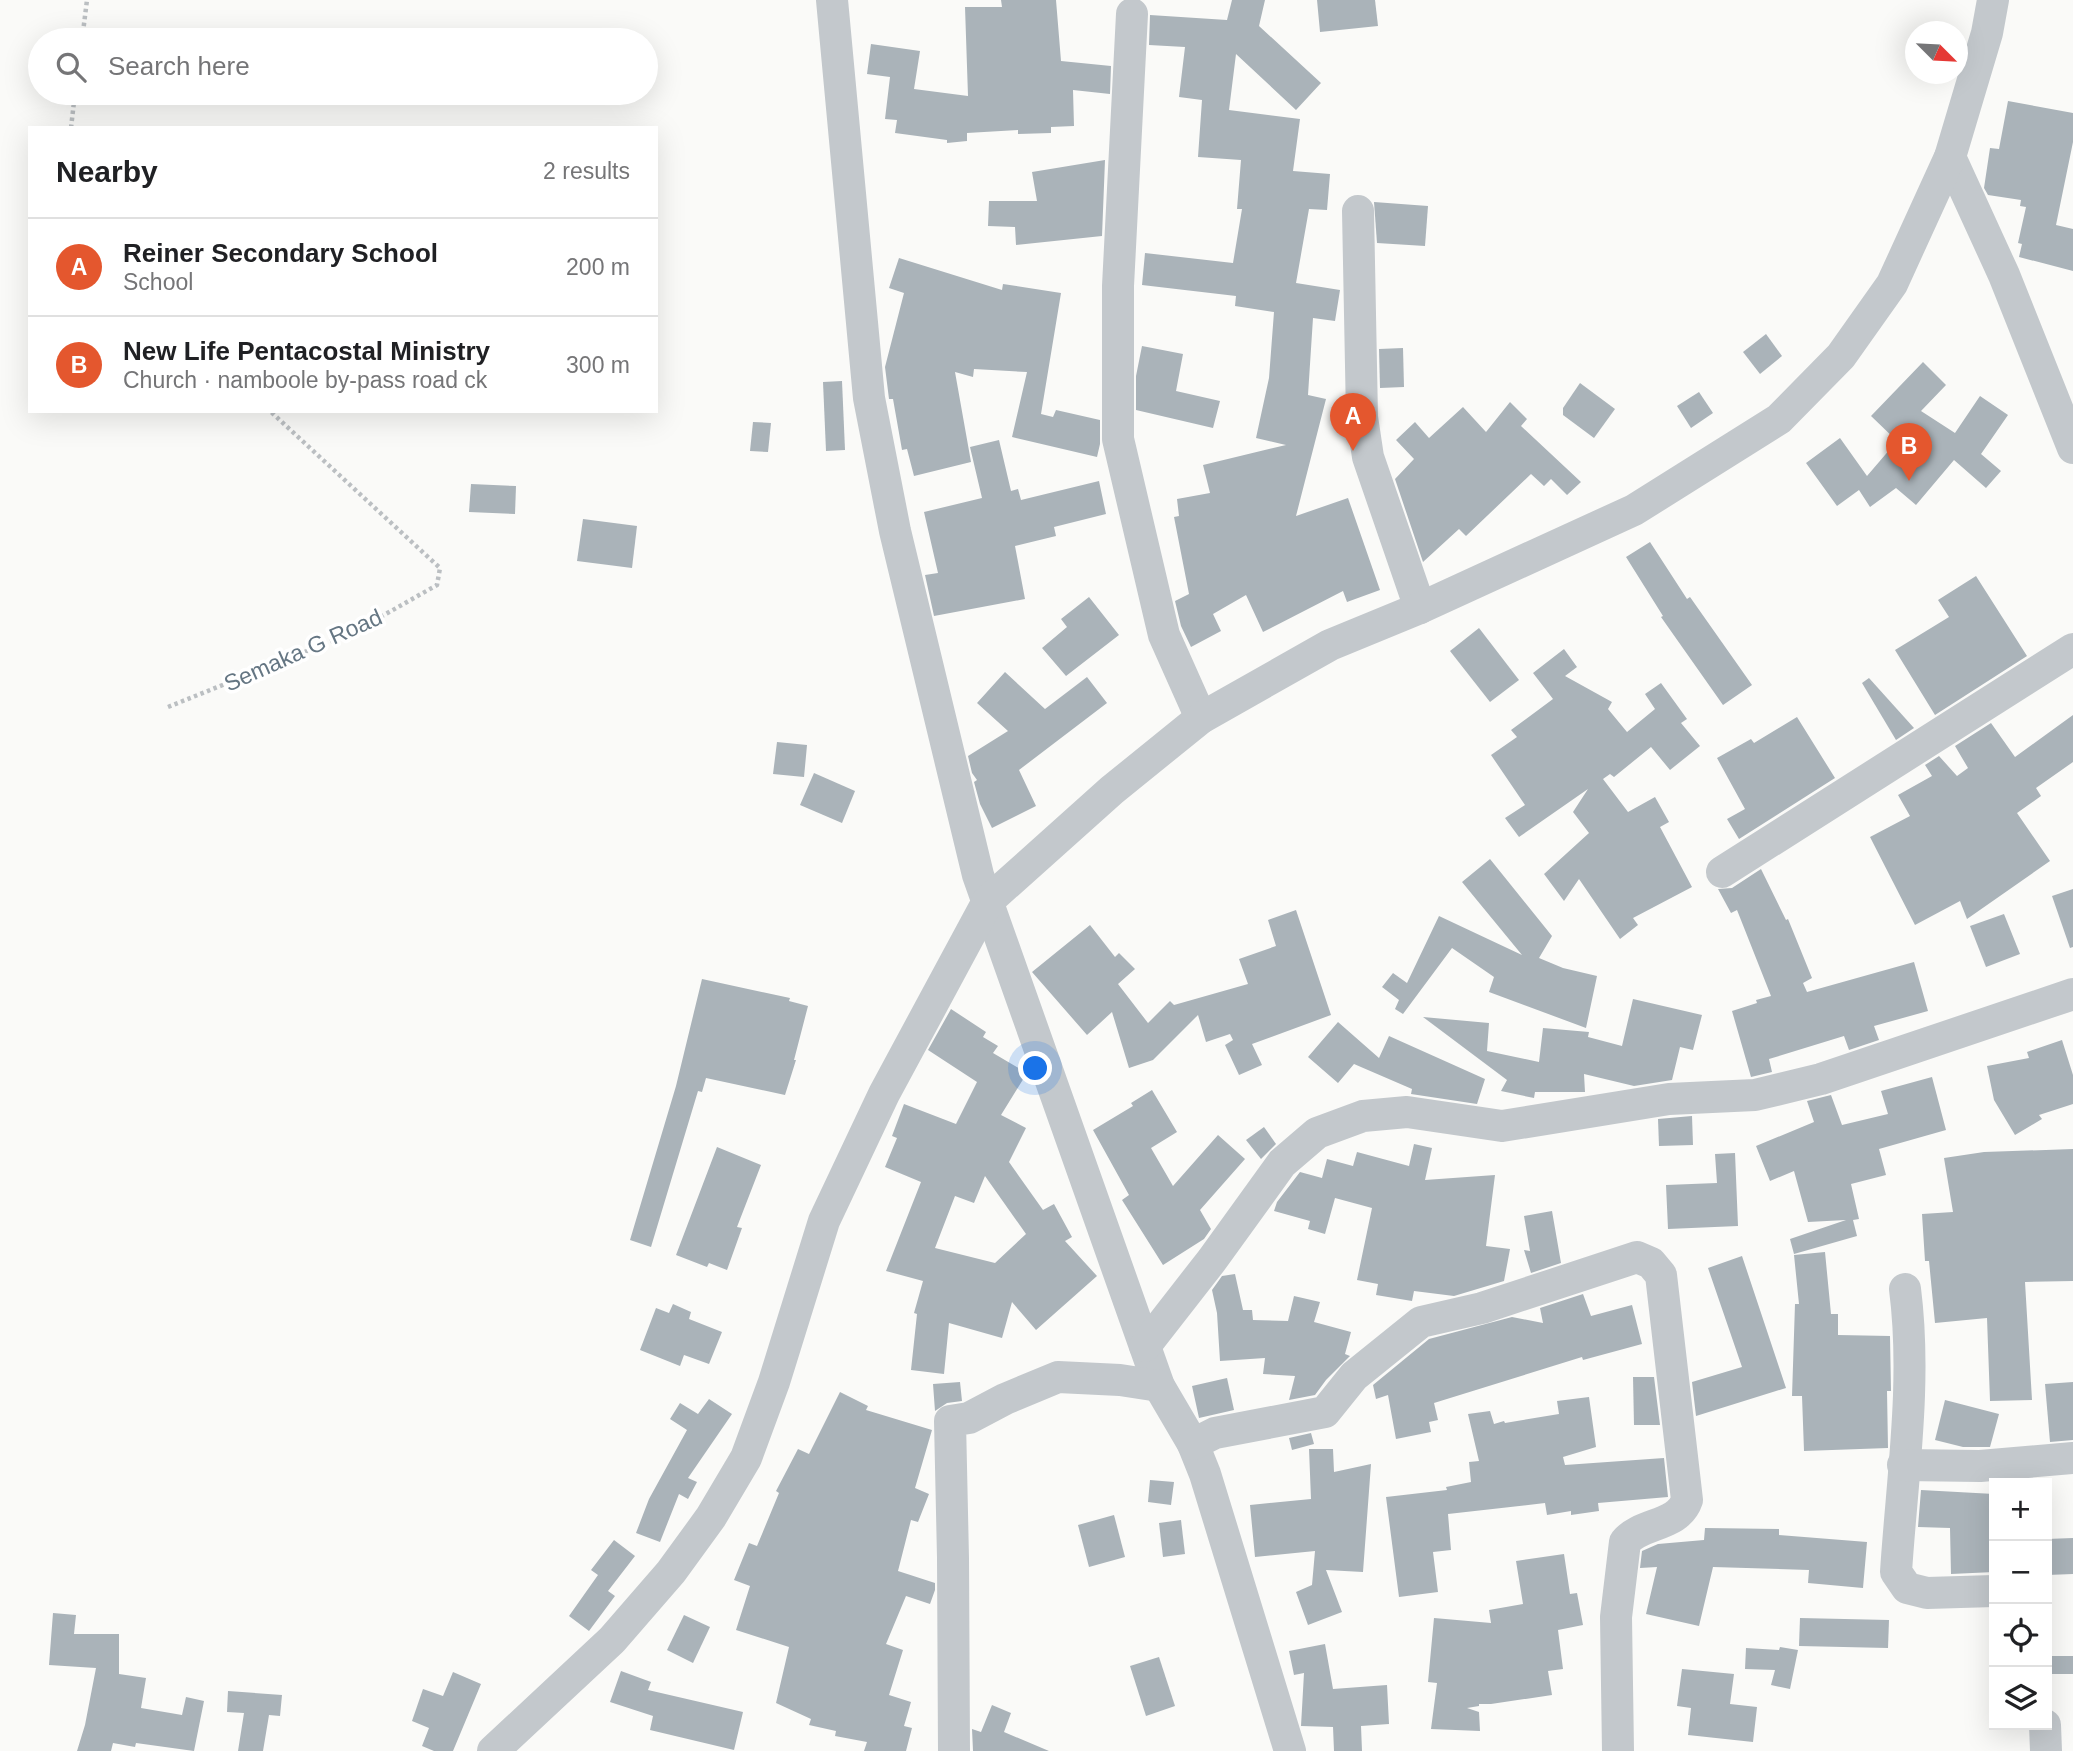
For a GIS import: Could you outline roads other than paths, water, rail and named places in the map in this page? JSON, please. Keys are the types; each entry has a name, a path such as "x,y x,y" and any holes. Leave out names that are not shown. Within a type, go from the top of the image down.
{"street":[{"path":"832,0 869,398 895,531 983,888 1159,1386 1193,1444 1205,1474 1290,1751"},
{"path":"493,1751 612,1640 671,1572 711,1517 746,1458 774,1382 824,1221 983,888 1201,718 1330,645 1420,608 1634,510 1779,419 1841,356 1892,284 1950,157 1987,33 1993,0"},
{"path":"1132,14 1118,286 1118,439 1164,635 1201,718"},
{"path":"1950,157 2004,275 2073,449"},
{"path":"1358,211 1362,417 1368,457 1420,608"},
{"path":"1722,872 2073,649"},
{"path":"1145,1346 1282,1163 1317,1133 1363,1116 1407,1112 1502,1126 1669,1099 1755,1095 1821,1079 2073,994"},
{"path":"1193,1444 1215,1433 1325,1412 1354,1376 1421,1322 1482,1307 1637,1258 1651,1263 1661,1275 1687,1500 1684,1509 1666,1521 1632,1533 1625,1542 1616,1617 1618,1751"},
{"path":"1905,1289 1910,1328 1896,1572 1907,1588 1927,1593 1989,1591"},
{"path":"954,1751 950,1421 969,1418 1005,1399 1058,1377 1120,1380 1159,1386"},
{"path":"1903,1465 1980,1466 2073,1458"},
{"path":"2045,1730 2046,1751"}],"place":[{"name":"Reiner Secondary School","path":"1353,451"},
{"name":"New Life Pentacostal Ministry","path":"1909,481"}]}
